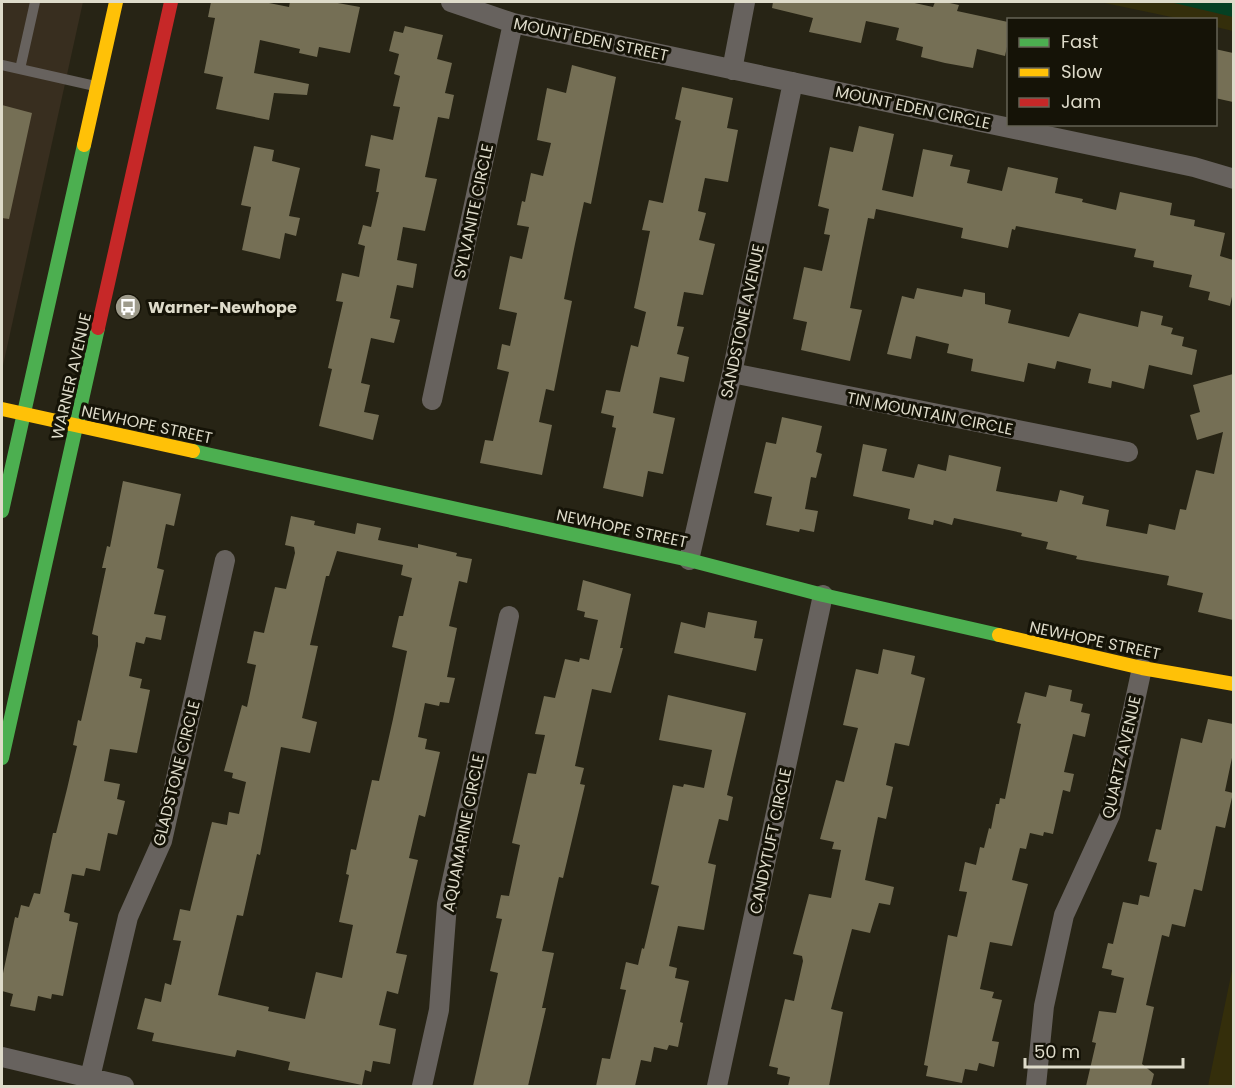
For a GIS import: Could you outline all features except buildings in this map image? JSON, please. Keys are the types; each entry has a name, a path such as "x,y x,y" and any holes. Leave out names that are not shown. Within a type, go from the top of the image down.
{"main road":[{"path":"2,511 116,2"},
{"name":"WARNER AVENUE","path":"2,758 171,2"},
{"name":"NEWHOPE STREET","path":"2,409 689,560 823,596 1142,668 1233,684"}],"street":[{"name":"MOUNT EDEN STREET","path":"451,2 513,23 732,70"},
{"path":"732,70 745,2"},
{"name":"SYLVANITE CIRCLE","path":"432,400 513,23"},
{"name":"MOUNT EDEN CIRCLE","path":"732,70 1194,167 1233,179"},
{"name":"SANDSTONE AVENUE","path":"689,560 732,373 793,82"},
{"name":"TIN MOUNTAIN CIRCLE","path":"732,373 1128,452"},
{"name":"GLADSTONE CIRCLE","path":"89,1082 128,917 162,841 225,560"},
{"name":"CANDYTUFT CIRCLE","path":"717,1086 823,596"},
{"name":"AQUAMARINE CIRCLE","path":"422,1086 439,1011 447,904 509,616"},
{"name":"QUARTZ AVENUE","path":"1036,1086 1044,1006 1064,915 1110,815 1142,668"},
{"path":"2,1057 89,1082 124,1086"}],"lane":[{"path":"20,69 35,2"},
{"path":"2,65 96,86"}],"shaded area":[{"path":"2,2 83,2 2,370"},
{"path":"1100,2 1233,2 1233,31 1217,27 1217,18 1176,18"},
{"path":"1233,966 1233,1086 1208,1086"}],"green space":[{"path":"1170,2 1233,2 1233,17"}],"traffic: fast":[{"path":"2,511 84,145"},
{"path":"2,758 98,328"},
{"path":"193,451 689,560 823,595 999,635"}],"traffic: slow":[{"path":"84,145 116,2"},
{"path":"2,409 193,451"},
{"path":"999,635 1142,668 1234,684"}],"traffic: jam":[{"path":"98,328 171,2"}],"place":[{"name":"Warner-Newhope","path":"128,307"}]}
